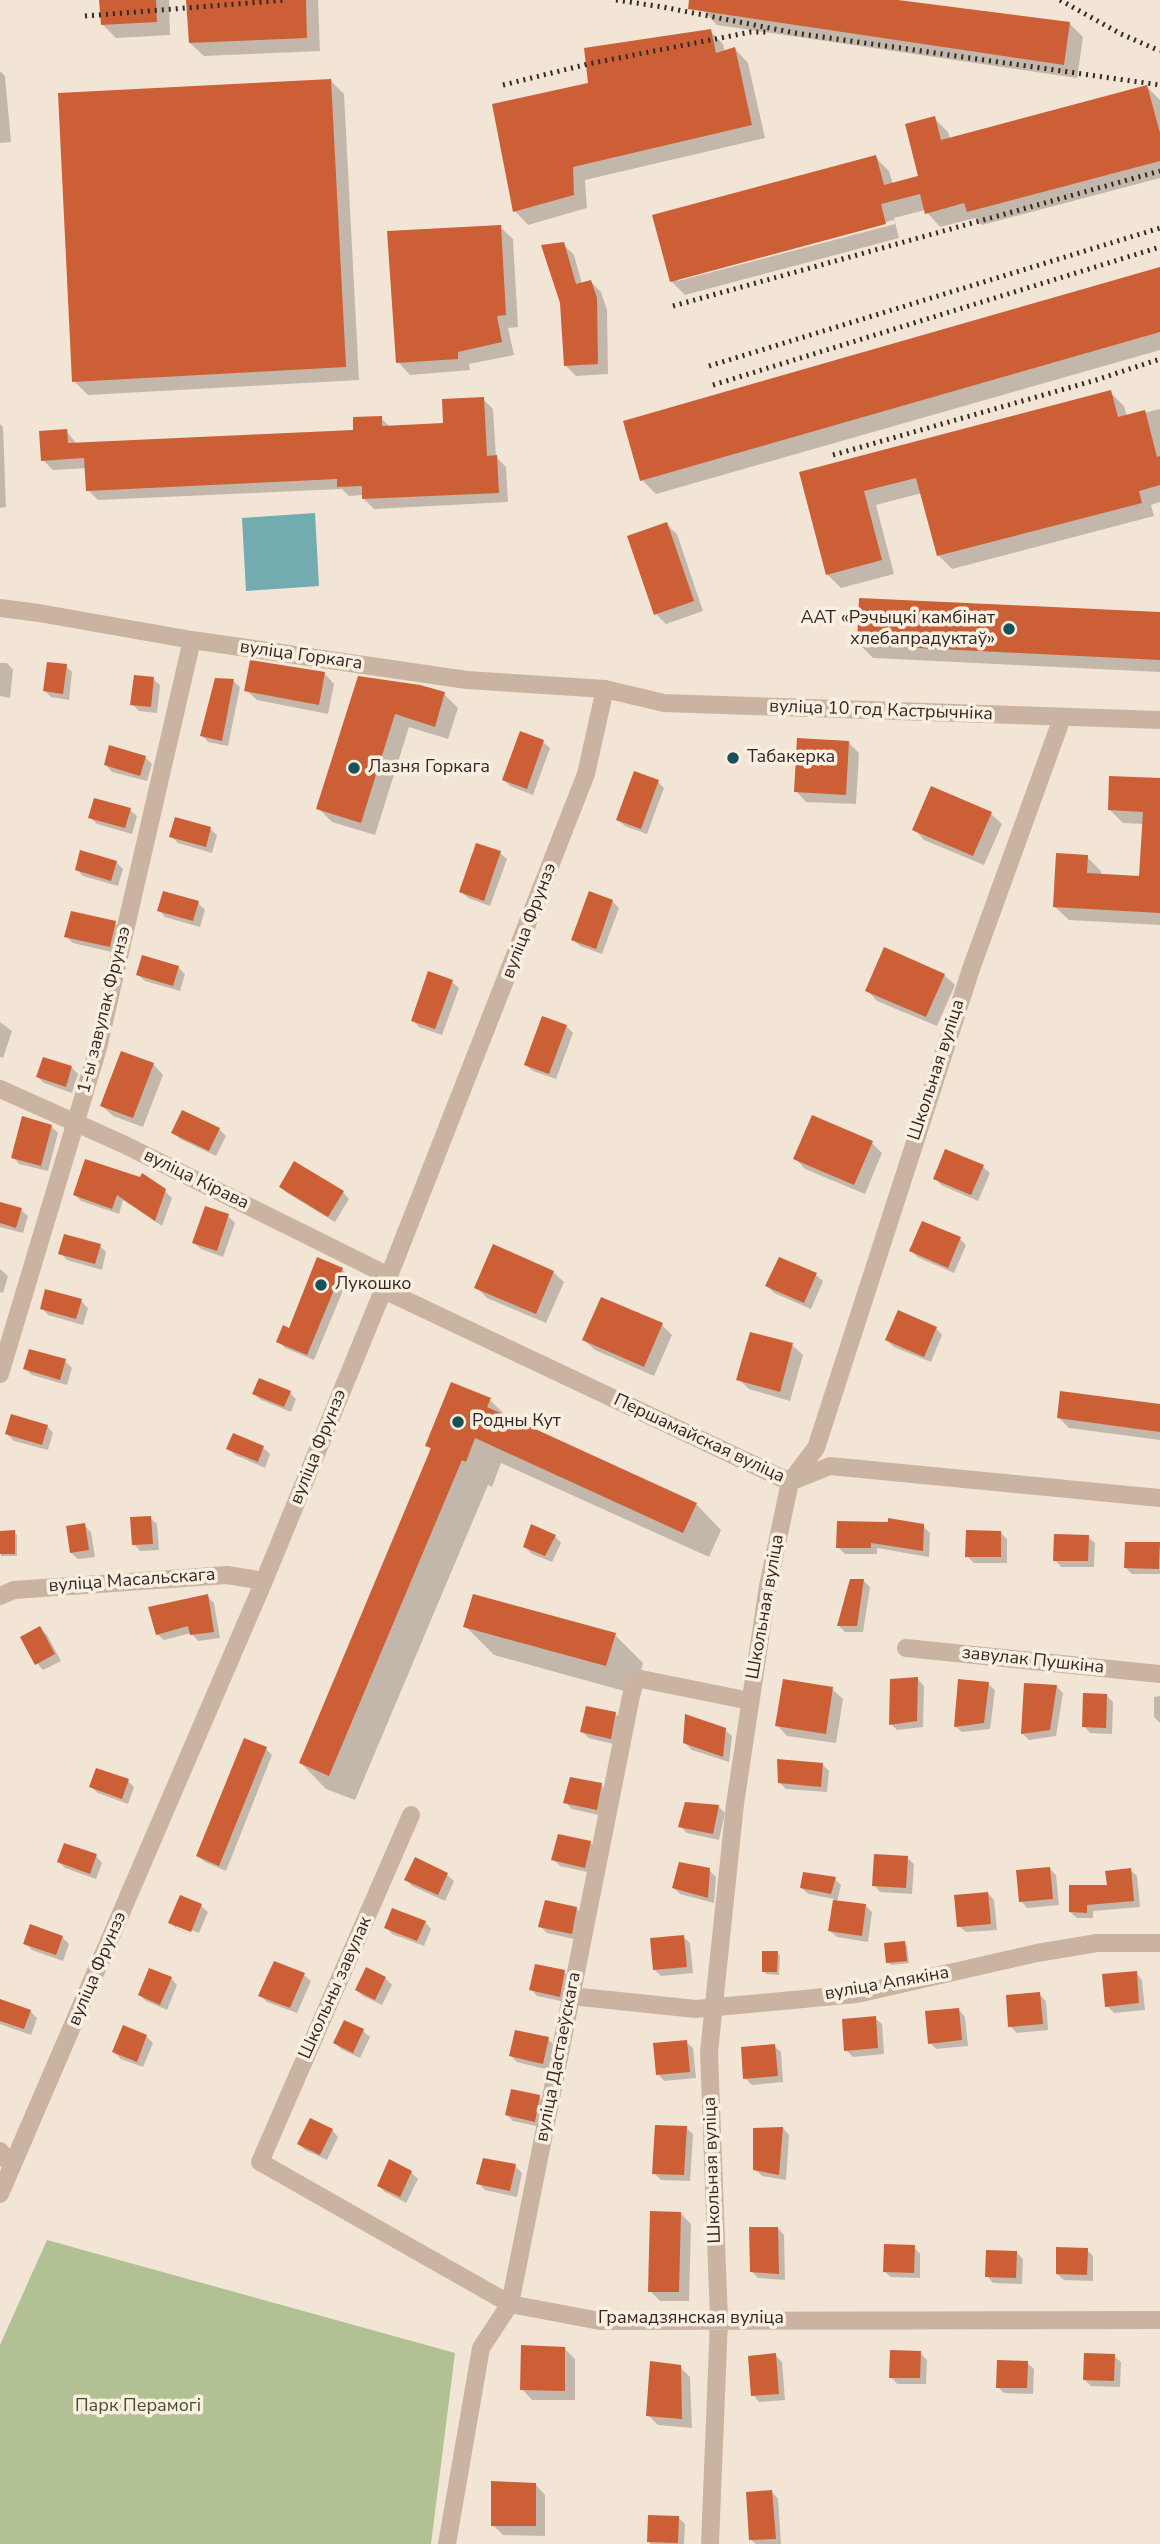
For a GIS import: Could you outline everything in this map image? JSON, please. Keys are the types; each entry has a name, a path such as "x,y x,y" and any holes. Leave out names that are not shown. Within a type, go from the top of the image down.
{"street":[{"name":"вуліца Горкага","path":"0,608 191,640 467,680 605,688"},
{"name":"1-ы завулак Фрунзэ","path":"0,1374 98,1048 191,640"},
{"name":"вуліца 10 год Кастрычніка","path":"605,688 664,702 708,705 1160,720"},
{"name":"вуліца Фрунзэ","path":"0,2194 6,2166 264,1581 386,1283 586,774 605,688"},
{"name":"Школьная вуліца","path":"710,2544 719,2320 709,2052 735,1804 768,1586 790,1482 816,1448 966,982 1062,718"},
{"name":"вуліца Кірава","path":"0,1089 220,1192 386,1283"},
{"name":"Першамайская вуліца","path":"386,1283 790,1482 830,1466 1160,1498"},
{"name":"вуліца Масальскага","path":"0,1596 14,1590 227,1575 264,1581"},
{"name":"завулак Пушкіна","path":"906,1648 1160,1674"},
{"name":"вуліца Дастаеўскага","path":"447,2544 481,2348 510,2304 636,1678 750,1701"},
{"name":"Школьны завулак","path":"260,2162 411,1815"},
{"name":"вуліца Апякіна","path":"571,1996 696,2009 857,1994 1037,1953 1097,1943 1160,1943"},
{"path":"0,2151 6,2166"},
{"name":"Грамадзянская вуліца","path":"260,2162 510,2304 600,2321 1160,2320"}],"green space":[{"name":"Парк Перамогі","path":"47,2240 455,2353 431,2544 0,2544 0,2345"}],"water":[{"path":"315,513 319,586 246,591 242,518"}],"building":[{"path":"99,0 156,0 157,22 101,25"},
{"path":"186,0 306,0 307,38 189,43"},
{"path":"689,0 898,0 1070,22 1064,65 688,9"},
{"path":"711,29 716,53 735,47 752,125 573,167 574,195 513,212 492,104 588,83 584,48"},
{"path":"331,79 346,367 72,382 58,93"},
{"path":"1147,85 1160,133 1160,161 967,212 964,203 925,214 920,194 881,204 886,224 670,282 652,215 876,155 884,185 918,176 905,124 935,116 941,140"},
{"path":"501,225 506,315 497,316 502,342 458,352 458,359 396,363 387,231"},
{"path":"564,242 576,284 591,280 597,298 598,364 564,366 560,303 541,245"},
{"path":"1160,267 1160,332 640,481 623,421"},
{"path":"1111,390 1118,417 1145,410 1157,457 1160,456 1160,485 1139,491 1142,503 937,556 916,478 864,491 882,560 826,575 799,472"},
{"path":"484,397 487,456 497,455 499,493 362,499 362,486 337,487 337,479 86,491 84,458 41,461 39,431 67,429 68,443 353,430 353,417 382,416 382,426 443,423 442,399"},
{"path":"667,522 694,601 654,615 627,536"},
{"name":"ААТ «Рэчыцкі камбінат хлебапрадуктаў»","path":"859,598 1160,612 1160,660 857,645"},
{"path":"250,660 325,672 319,705 244,691"},
{"path":"47,662 67,664 63,694 43,691"},
{"path":"134,675 154,677 151,707 130,705"},
{"name":"Лазня Горкага","path":"358,676 420,685 445,692 435,727 395,714 361,823 316,809"},
{"path":"215,678 234,679 222,741 200,736"},
{"path":"520,731 544,740 527,789 502,780"},
{"path":"797,738 849,741 846,795 794,792"},
{"path":"109,745 146,756 140,776 104,765"},
{"path":"634,771 659,780 641,829 616,820"},
{"path":"1109,776 1160,778 1160,913 1053,907 1056,853 1088,855 1087,873 1139,876 1143,812 1108,810"},
{"path":"931,786 992,812 973,856 912,830"},
{"path":"94,798 131,808 125,828 88,818"},
{"path":"175,817 211,827 206,847 169,837"},
{"path":"476,843 501,851 484,901 459,892"},
{"path":"80,850 117,861 111,881 75,870"},
{"path":"163,891 199,901 193,921 157,911"},
{"path":"589,891 613,900 596,949 571,940"},
{"path":"71,911 116,921 110,947 64,937"},
{"path":"884,947 945,974 926,1017 865,991"},
{"path":"142,955 179,966 173,986 136,975"},
{"path":"428,971 453,980 435,1029 411,1021"},
{"path":"542,1016 567,1025 549,1074 524,1065"},
{"path":"121,1051 154,1063 133,1118 100,1106"},
{"path":"43,1057 72,1066 66,1087 36,1077"},
{"path":"182,1110 220,1128 209,1151 171,1133"},
{"path":"812,1115 873,1141 854,1185 793,1159"},
{"path":"22,1116 52,1125 41,1166 11,1158"},
{"path":"945,1149 984,1165 971,1195 933,1179"},
{"path":"85,1159 140,1177 142,1173 166,1189 155,1221 117,1195 112,1209 73,1195"},
{"path":"294,1161 344,1191 328,1217 279,1187"},
{"path":"0,1202 22,1208 16,1228 0,1223"},
{"path":"205,1206 229,1214 217,1251 192,1243"},
{"path":"922,1221 961,1237 948,1268 909,1251"},
{"path":"64,1234 101,1244 95,1264 58,1254"},
{"path":"493,1244 554,1271 536,1314 474,1288"},
{"path":"317,1257 343,1268 307,1355 276,1342 283,1325 289,1328"},
{"path":"779,1257 817,1273 804,1303 765,1286"},
{"path":"45,1289 82,1299 76,1319 40,1309"},
{"path":"601,1297 663,1323 644,1367 582,1340"},
{"path":"898,1310 937,1327 924,1357 885,1340"},
{"path":"750,1332 793,1343 780,1392 736,1380"},
{"path":"29,1349 66,1359 60,1380 23,1369"},
{"path":"259,1378 291,1391 284,1407 252,1394"},
{"path":"451,1382 491,1398 487,1407 697,1503 683,1533 475,1438 466,1462 462,1460 329,1776 299,1763 431,1448 425,1446"},
{"path":"1060,1391 1160,1404 1160,1432 1057,1418"},
{"path":"11,1414 48,1425 42,1445 5,1434"},
{"path":"233,1433 264,1446 258,1462 226,1449"},
{"path":"151,1516 153,1544 132,1545 130,1517"},
{"path":"888,1518 924,1524 923,1551 871,1543 871,1548 836,1548 837,1521 888,1522"},
{"path":"85,1523 89,1550 70,1553 66,1526"},
{"path":"531,1524 556,1535 545,1556 523,1547"},
{"path":"15,1530 15,1554 0,1554 0,1531"},
{"path":"966,1530 1001,1531 1001,1557 965,1557"},
{"path":"1054,1534 1089,1535 1088,1561 1053,1561"},
{"path":"1125,1542 1160,1542 1159,1569 1124,1568"},
{"path":"850,1579 864,1579 857,1626 837,1626"},
{"path":"208,1594 214,1632 190,1635 188,1626 156,1635 148,1607"},
{"path":"473,1594 616,1633 606,1666 463,1627"},
{"path":"40,1626 55,1654 35,1665 20,1637"},
{"path":"918,1677 917,1721 889,1725 890,1679"},
{"path":"783,1679 833,1687 826,1734 775,1726"},
{"path":"958,1679 989,1682 984,1723 954,1727"},
{"path":"1024,1683 1057,1685 1050,1730 1021,1734"},
{"path":"1083,1693 1107,1694 1106,1728 1082,1727"},
{"path":"586,1706 616,1712 611,1739 580,1732"},
{"path":"685,1714 726,1728 723,1757 683,1743"},
{"path":"244,1738 267,1747 219,1866 196,1856"},
{"path":"777,1759 823,1763 821,1787 778,1783"},
{"path":"96,1768 129,1779 122,1799 89,1787"},
{"path":"570,1777 602,1783 597,1810 563,1803"},
{"path":"685,1802 719,1805 713,1834 678,1827"},
{"path":"558,1834 591,1841 585,1868 551,1860"},
{"path":"64,1843 97,1854 90,1874 57,1862"},
{"path":"874,1854 908,1856 906,1888 872,1886"},
{"path":"415,1857 448,1873 438,1895 404,1880"},
{"path":"679,1862 710,1868 708,1898 672,1888"},
{"path":"1050,1867 1053,1899 1019,1902 1016,1870"},
{"path":"1131,1868 1134,1901 1087,1905 1087,1913 1069,1912 1069,1885 1107,1885 1105,1871"},
{"path":"803,1872 836,1877 831,1894 800,1888"},
{"path":"988,1892 991,1924 957,1927 954,1895"},
{"path":"180,1895 202,1904 191,1932 168,1923"},
{"path":"545,1900 577,1907 572,1934 538,1927"},
{"path":"833,1900 866,1904 862,1936 828,1931"},
{"path":"392,1908 426,1921 417,1941 384,1928"},
{"path":"30,1924 63,1936 56,1955 23,1944"},
{"path":"684,1935 687,1967 653,1970 650,1938"},
{"path":"905,1941 907,1961 886,1963 884,1943"},
{"path":"762,1951 778,1951 777,1972 762,1972"},
{"path":"274,1961 305,1973 290,2008 258,1996"},
{"path":"535,1964 565,1970 560,1997 529,1990"},
{"path":"366,1967 386,1977 375,2000 355,1990"},
{"path":"149,1968 172,1977 160,2005 138,1995"},
{"path":"1137,1971 1139,2003 1105,2007 1102,1974"},
{"path":"1040,1992 1043,2024 1008,2027 1006,1995"},
{"path":"0,1999 31,2010 24,2029 0,2021"},
{"path":"959,2008 962,2040 928,2044 925,2011"},
{"path":"876,2016 878,2048 844,2051 842,2019"},
{"path":"344,2020 364,2029 353,2053 333,2043"},
{"path":"123,2025 147,2035 137,2062 112,2052"},
{"path":"515,2030 549,2037 543,2064 509,2056"},
{"path":"687,2040 690,2072 656,2075 653,2043"},
{"path":"775,2044 778,2076 743,2079 741,2047"},
{"path":"511,2089 540,2095 535,2122 505,2115"},
{"path":"310,2118 333,2129 320,2155 297,2144"},
{"path":"655,2125 687,2126 684,2175 652,2174"},
{"path":"783,2127 779,2175 753,2170 753,2128"},
{"path":"483,2158 516,2164 510,2191 476,2184"},
{"path":"389,2159 412,2171 400,2197 377,2186"},
{"path":"650,2211 681,2212 679,2292 648,2292"},
{"path":"749,2227 778,2227 779,2274 750,2272"},
{"path":"884,2244 915,2245 914,2273 883,2272"},
{"path":"1056,2247 1088,2248 1087,2275 1056,2274"},
{"path":"986,2250 1017,2251 1016,2278 985,2277"},
{"path":"521,2345 565,2347 565,2391 520,2390"},
{"path":"890,2350 921,2351 920,2378 889,2378"},
{"path":"776,2353 779,2394 751,2396 748,2356"},
{"path":"1084,2353 1115,2354 1114,2381 1083,2380"},
{"path":"997,2360 1028,2361 1027,2388 996,2388"},
{"path":"650,2361 681,2365 682,2419 646,2416"},
{"path":"491,2481 536,2483 536,2526 491,2526"},
{"path":"772,2490 776,2539 749,2540 746,2492"},
{"path":"648,2515 679,2516 678,2543 647,2542"}],"railway":[{"path":"85,16 287,0"},
{"path":"616,0 795,33 1160,85"},
{"path":"1060,0 1121,34 1160,51"},
{"path":"503,85 588,64 751,32 767,32"},
{"path":"673,306 1160,171"},
{"path":"709,366 1160,228"},
{"path":"713,385 1160,247"},
{"path":"833,455 1096,380 1160,359"}],"place":[{"name":"ААТ «Рэчыцкі камбінат хлебапрадуктаў»","path":"1009,629"},
{"name":"Табакерка","path":"733,758"},
{"name":"Лазня Горкага","path":"354,768"},
{"name":"Лукошко","path":"321,1285"},
{"name":"Родны Кут","path":"458,1422"}]}
